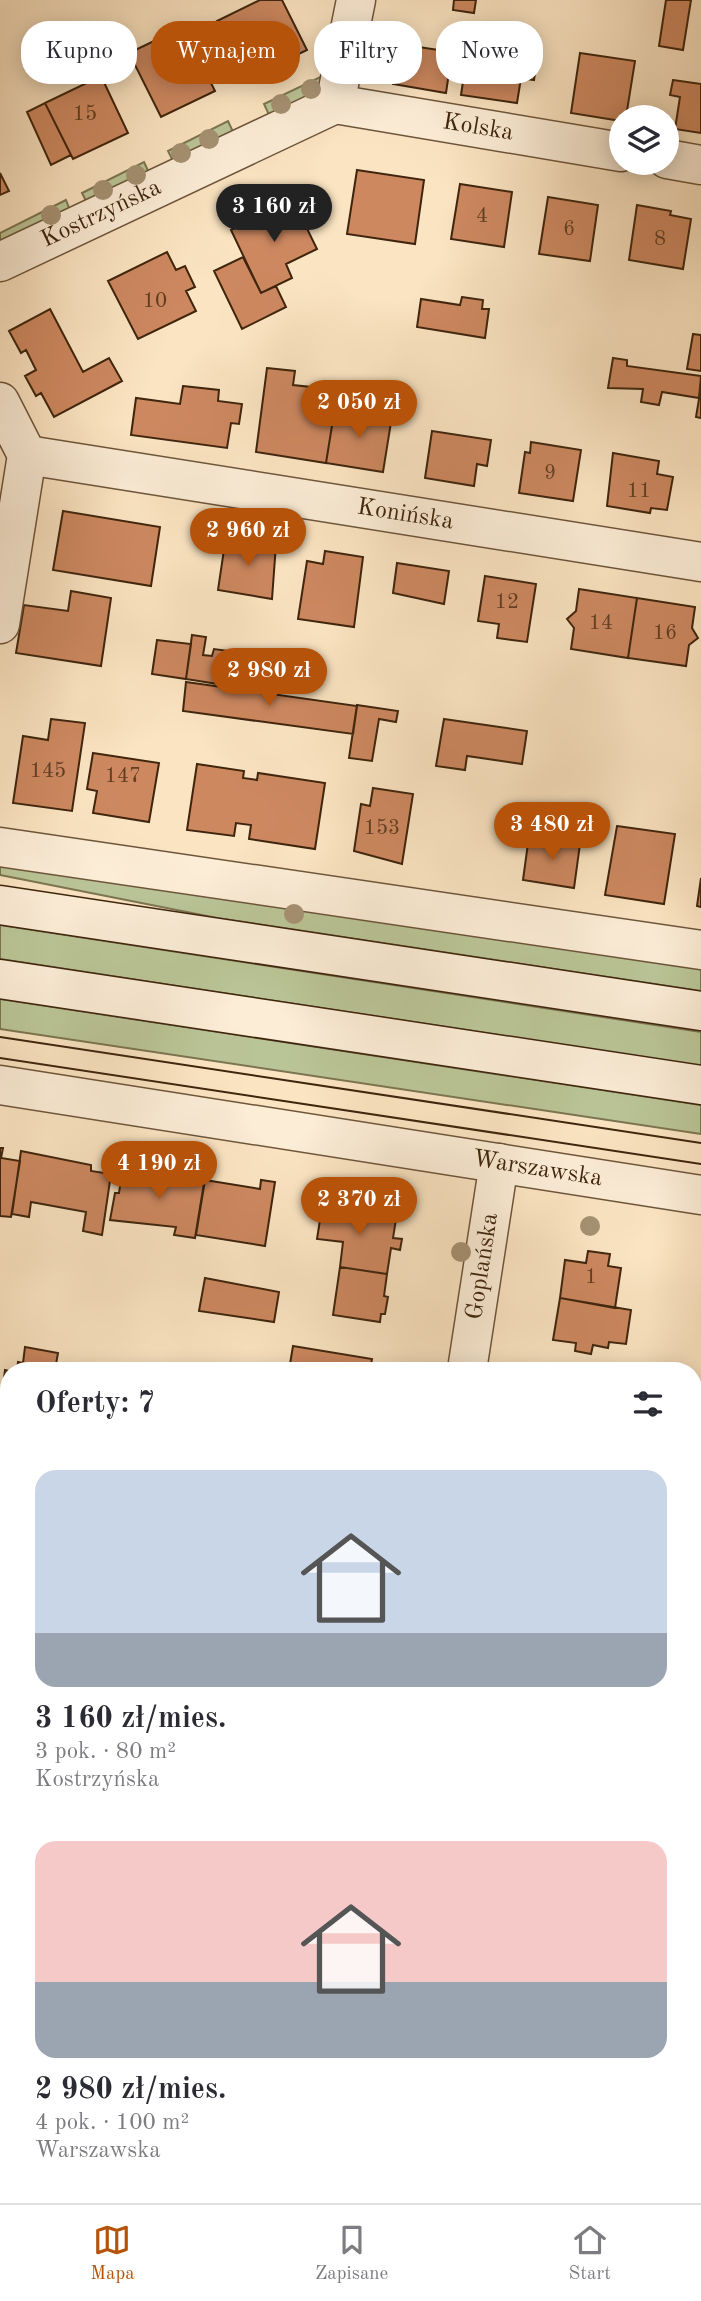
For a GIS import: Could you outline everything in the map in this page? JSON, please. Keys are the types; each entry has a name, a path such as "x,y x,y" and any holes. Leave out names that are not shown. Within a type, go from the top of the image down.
{"street":[{"path":"335,104 356,0"},
{"name":"Kolska","path":"335,104 609,150"},
{"name":"Kostrzyńska","path":"0,262 335,104"},
{"path":"679,161 701,165"},
{"path":"0,402 27,455 0,624"},
{"name":"Konińska","path":"27,455 701,562"},
{"path":"0,847 701,950"},
{"path":"0,905 701,1011"},
{"path":"0,979 701,1085"},
{"name":"Warszawska","path":"0,1085 701,1195"},
{"name":"Goplańska","path":"468,1362 499,1163"}],"green space":[{"path":"314,80 314,84 329,84 327,88 270,117 264,104"},
{"path":"228,121 234,134 174,163 168,151"},
{"path":"144,162 150,175 88,205 82,193"},
{"path":"66,200 71,213 0,247 0,233"},
{"path":"0,859 701,967 701,991 217,918 0,875"},
{"path":"0,925 701,1032 701,1066 0,959"},
{"path":"0,999 701,1105 701,1134 0,1029"}],"building":[{"path":"260,0 282,0 292,21 217,21"},
{"path":"454,0 476,0 474,13 453,10"},
{"path":"666,0 691,0 683,50 659,46"},
{"path":"300,36 307,50 300,53"},
{"path":"151,42 151,84 212,84 215,91 161,117 137,69 137,49"},
{"path":"422,47 436,50 436,84 447,84 446,93 393,84 422,84"},
{"path":"580,53 635,61 628,105 609,105 609,119 571,113"},
{"path":"673,80 701,84 701,133 679,130 680,97 670,95"},
{"path":"84,84 105,84 128,133 73,159 45,103"},
{"path":"463,84 520,84 517,103 461,95"},
{"path":"45,103 71,155 51,165 27,112"},
{"path":"357,170 424,180 415,244 347,234"},
{"path":"0,173 9,191 0,195"},
{"path":"460,184 512,192 504,247 451,239"},
{"path":"548,197 598,205 590,261 539,254"},
{"path":"292,198 317,249 286,264 292,278 261,293 231,230"},
{"path":"637,205 671,211 670,215 691,219 683,269 629,260"},
{"path":"167,252 176,270 185,266 195,287 186,291 196,311 138,339 108,281"},
{"path":"243,257 261,293 276,286 286,307 242,329 214,271"},
{"path":"462,297 483,300 482,309 489,309 485,338 417,327 421,299 460,305"},
{"path":"50,309 83,372 109,358 122,381 54,417 41,393 36,396 25,376 36,370 26,350 21,353 9,331"},
{"path":"693,334 701,335 701,371 687,369"},
{"path":"613,358 627,360 627,366 701,376 699,398 662,392 659,405 641,402 643,389 608,388"},
{"path":"267,368 295,371 293,385 311,387 309,402 335,407 326,463 256,452"},
{"path":"183,386 219,390 218,401 242,404 239,424 231,423 227,448 131,435 136,398 180,404"},
{"path":"701,387 701,418 696,417"},
{"path":"335,407 392,416 383,472 326,463"},
{"path":"432,431 491,440 487,466 477,464 474,486 425,478"},
{"path":"531,442 581,450 573,501 519,493 525,452 530,453"},
{"path":"613,453 659,461 657,474 673,477 667,510 651,508 650,513 607,506"},
{"path":"63,511 160,527 151,586 53,570"},
{"path":"226,536 276,544 272,599 218,590"},
{"path":"325,551 363,557 354,627 298,619 307,561 323,564"},
{"path":"397,563 449,571 444,604 393,593"},
{"path":"485,576 536,584 527,642 497,638 499,624 478,621"},
{"path":"579,589 637,598 628,658 571,649 574,628 567,619 576,611"},
{"path":"71,591 111,598 101,666 16,653 24,605 68,611"},
{"path":"637,598 695,607 692,628 698,638 689,645 686,666 628,658"},
{"path":"192,635 206,637 203,655 212,656 214,649 229,651 224,685 186,679"},
{"path":"157,640 191,644 186,679 152,674"},
{"path":"186,682 357,706 353,734 183,711"},
{"path":"357,705 398,711 396,722 379,719 372,761 349,758"},
{"path":"51,719 85,723 72,811 13,803 23,736 48,740"},
{"path":"444,719 527,731 522,764 467,756 465,770 436,766"},
{"path":"93,753 159,763 149,822 93,813 97,791 87,789"},
{"path":"197,764 244,771 243,778 257,780 258,773 325,783 315,849 249,839 251,825 236,823 234,836 187,830"},
{"path":"373,788 413,794 402,864 354,851 361,804 370,806"},
{"path":"617,826 675,834 664,904 605,895"},
{"path":"529,836 580,844 574,888 523,880"},
{"path":"701,878 701,907 697,906"},
{"path":"0,1148 3,1148 1,1158 20,1161 11,1217 0,1216"},
{"path":"21,1151 91,1165 91,1171 111,1174 102,1235 83,1231 86,1212 31,1202 29,1217 12,1214"},
{"path":"123,1167 186,1177 185,1180 204,1183 195,1238 174,1235 176,1227 110,1220 115,1193 119,1193"},
{"path":"205,1180 260,1189 261,1180 275,1182 265,1246 196,1235"},
{"path":"323,1201 349,1205 348,1211 396,1219 393,1238 402,1239 400,1250 391,1248 387,1274 340,1267 343,1242 317,1239"},
{"path":"588,1251 610,1254 608,1266 621,1268 615,1308 560,1298 565,1260 586,1263"},
{"path":"340,1267 387,1274 384,1296 388,1297 385,1314 381,1314 380,1322 333,1315"},
{"path":"205,1278 279,1292 274,1322 199,1311"},
{"path":"560,1298 631,1310 626,1344 609,1342 608,1348 593,1345 591,1354 575,1351 576,1343 553,1340"},
{"path":"293,1346 372,1359 371,1362 290,1362"},
{"path":"25,1347 58,1353 56,1362 23,1362"}],"tram line":[{"path":"0,1037 701,1143"},
{"path":"0,1058 701,1164"}]}
